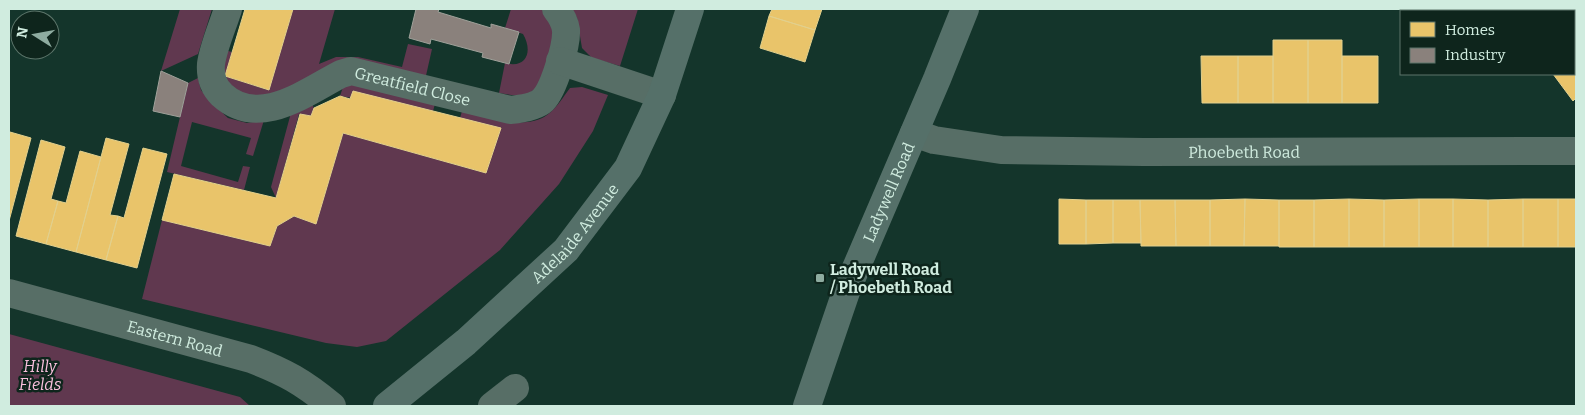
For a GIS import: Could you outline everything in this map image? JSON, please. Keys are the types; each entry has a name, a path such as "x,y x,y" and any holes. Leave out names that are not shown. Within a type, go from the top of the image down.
{"main road":[{"name":"Adelaide Avenue","path":"387,406 466,342 566,250 628,168 662,96 690,9"},
{"name":"Ladywell Road","path":"807,406 847,289 965,9"}],"street":[{"name":"Greatfield Close","path":"228,9 211,63 211,80 219,92 232,103 248,109 265,109 281,105 341,74 351,71 510,110 524,108 543,101 555,80 565,43 566,28 556,9"},
{"path":"560,61 662,96"},
{"name":"Phoebeth Road","path":"914,133 934,140 1001,150 1144,152 1576,151"},
{"name":"Eastern Road","path":"9,293 251,359 282,371 302,382 332,406"},
{"path":"492,406 515,388"}],"green space":[{"path":"180,9 212,9 198,54 161,71"},
{"path":"293,9 335,9 319,64 336,57 358,57 402,67 408,44 432,49 425,80 358,66 272,96 250,99 220,78 224,50 232,52 225,76 268,90"},
{"path":"511,9 543,9 556,34 541,84 525,97 499,93 505,63 512,64 523,61 528,52 523,34 505,28"},
{"path":"572,9 638,9 620,66 592,58 582,48 577,18"},
{"path":"198,78 201,90 228,118 247,123 264,120 253,156 246,154 251,138 192,122 181,166 238,182 243,166 250,167 244,190 167,172 188,83"},
{"path":"350,82 435,104 433,111 340,96 344,84"},
{"path":"582,87 608,95 593,131 559,184 500,250 386,341 357,347 326,343 142,299 162,220 270,246 277,226 294,216 316,223 343,133 486,173 500,129 460,118 462,111 505,121 528,122 538,120 557,106 570,88"},
{"path":"310,100 314,108 311,116 299,114 276,198 271,187 292,109"},
{"name":"Hilly Fields","path":"9,334 240,397 250,406 9,406"}],"building: Homes":[{"path":"245,9 293,9 269,90 225,76"},
{"path":"772,9 822,9 815,30 769,16"},
{"path":"1509,9 1559,9 1557,10 1508,10"},
{"path":"769,16 815,30 805,62 760,48"},
{"path":"1575,34 1576,98 1573,101 1554,75 1575,75"},
{"path":"1273,40 1308,40 1308,103 1273,103"},
{"path":"1308,40 1342,40 1342,103 1308,103"},
{"path":"1201,56 1238,56 1238,103 1202,103"},
{"path":"1238,56 1273,56 1273,103 1238,103"},
{"path":"1342,56 1378,56 1378,103 1342,103"},
{"path":"353,91 501,128 486,173 343,133 316,224 294,216 277,226 270,246 162,220 174,174 276,198 300,114 311,116 314,108 340,96 350,99"},
{"path":"10,132 31,138 9,221 9,135"},
{"path":"106,138 129,144 110,215 118,216 106,260 76,252"},
{"path":"41,140 65,147 51,199 58,201 46,244 16,236"},
{"path":"143,148 167,154 137,268 106,260 118,216 124,218"},
{"path":"80,151 101,157 76,252 46,244 58,201 66,203"},
{"path":"1059,199 1086,200 1086,244 1059,244"},
{"path":"1245,199 1244,246 1210,246 1210,200"},
{"path":"1245,199 1279,200 1279,246 1244,246"},
{"path":"1349,199 1349,247 1314,247 1314,200"},
{"path":"1349,199 1384,200 1384,247 1349,247"},
{"path":"1419,199 1419,247 1384,247 1384,200"},
{"path":"1419,199 1453,199 1453,247 1419,247"},
{"path":"1453,199 1488,200 1488,247 1453,247"},
{"path":"1523,199 1523,247 1488,247 1488,200"},
{"path":"1523,199 1558,199 1558,247 1523,247"},
{"path":"1558,199 1576,199 1576,247 1558,247"},
{"path":"1086,200 1113,200 1113,243 1086,244"},
{"path":"1113,200 1140,200 1141,243 1113,243"},
{"path":"1140,200 1175,200 1176,246 1141,246"},
{"path":"1175,200 1210,200 1210,246 1176,246"},
{"path":"1279,200 1314,200 1314,247 1279,247"}],"building: Industry":[{"path":"416,9 439,9 438,12 491,28 491,24 519,32 509,64 482,57 483,53 431,39 430,44 409,38"},
{"path":"161,71 188,83 180,117 153,111"}],"place":[{"name":"Ladywell Road / Phoebeth Road","path":"820,278"}]}
